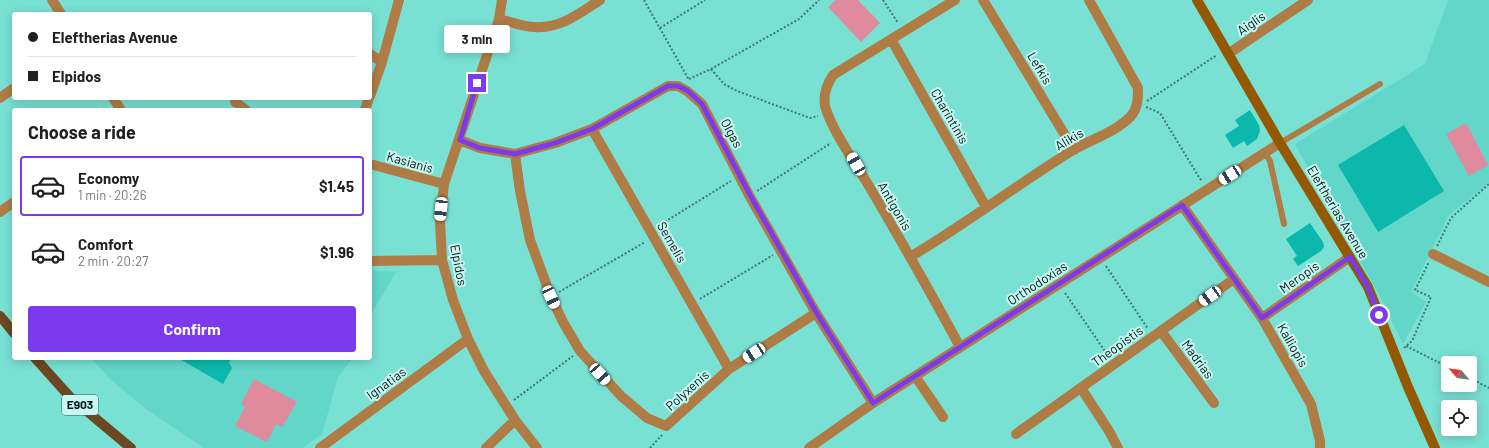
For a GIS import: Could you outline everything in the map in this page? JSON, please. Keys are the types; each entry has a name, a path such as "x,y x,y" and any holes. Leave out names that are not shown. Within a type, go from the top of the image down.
{"main road":[{"name":"Eleftherias Avenue","path":"1197,0 1280,143 1368,287 1435,448"},
{"path":"2,318 12,330"},
{"name":"E903","path":"37,360 70,396 131,448"}],"street":[{"path":"52,0 60,12"},
{"path":"372,91 382,62 399,0"},
{"name":"Elpidos","path":"502,0 499,19 477,83 460,140 444,184 440,222 442,260 453,300 468,339 484,370 515,420 537,448"},
{"path":"499,19 534,27 550,26 569,19 600,0"},
{"name":"Antigonis","path":"955,0 833,75 827,84 825,104 828,114 840,137 910,257 960,347"},
{"name":"Lefkis","path":"983,0 1074,150"},
{"path":"1089,0 1138,88 1138,103"},
{"name":"Aiglis","path":"1227,52 1308,0"},
{"name":"Charintinis","path":"891,39 986,207"},
{"path":"372,55 382,62"},
{"name":"Olgas","path":"460,140 480,148 515,154 555,143 592,129 668,86 678,86 688,91 702,104 739,176 781,251 816,312 873,403"},
{"path":"0,98 12,89"},
{"path":"235,102 243,108"},
{"name":"Alikis","path":"910,257 941,239 986,207 1074,150 1124,123 1132,115 1138,103"},
{"name":"Semelis","path":"592,129 729,369"},
{"name":"Orthodoxias","path":"809,448 873,403 1280,143"},
{"name":"Polyxenis","path":"515,154 520,191 530,240 551,297 563,322 580,351 621,396 647,418 666,426 729,369 816,312"},
{"name":"Kasianis","path":"372,165 444,184"},
{"path":"0,212 12,203"},
{"name":"Kalliopis","path":"1182,205 1262,318 1311,404 1320,441 1320,448"},
{"path":"1433,254 1489,282"},
{"name":"Meropis","path":"1262,318 1350,257"},
{"path":"372,261 442,260"},
{"name":"Theopistis","path":"1016,434 1234,279"},
{"name":"Madrias","path":"1157,334 1214,403"},
{"name":"Ignatias","path":"320,448 468,339"},
{"path":"915,376 943,418"},
{"path":"1082,388 1118,448"},
{"path":"486,448 515,420"}],"lane":[{"path":"1280,143 1380,84"},
{"path":"1265,153 1270,161 1284,224"}],"path":[{"path":"644,0 689,79 688,91"},
{"path":"660,28 705,0"},
{"path":"689,79 712,69 799,18 819,0"},
{"path":"883,0 903,31"},
{"path":"1138,103 1150,100 1227,52"},
{"path":"712,69 724,84 744,94 810,118 828,114"},
{"path":"1138,103 1160,113 1206,190"},
{"path":"750,195 840,137"},
{"path":"551,297 652,234 739,176"},
{"path":"1396,356 1412,340 1431,297 1415,290 1451,218 1489,184"},
{"path":"692,304 781,251"},
{"path":"1100,257 1157,334"},
{"path":"1058,284 1114,364"},
{"path":"1406,346 1441,364"},
{"path":"507,406 580,351"},
{"path":"1477,382 1489,388"},
{"path":"650,448 664,433 666,426"}],"shaded area":[{"path":"836,0 858,0 880,23 861,42 828,7"},
{"path":"1448,0 1489,0 1489,183 1448,216 1411,292 1426,302 1403,344 1382,300 1295,144 1425,64"},
{"path":"1466,123 1488,165 1469,176 1446,134"},
{"path":"372,270 396,272 372,313"},
{"path":"93,360 351,360 338,377 322,434 303,448 204,448 146,409 109,378"},
{"path":"254,379 297,402 282,427 276,424 267,442 235,426 245,407 241,404"}],"building":[{"path":"1250,110 1259,125 1260,131 1257,139 1247,146 1244,141 1233,148 1225,135 1239,126 1235,120"},
{"path":"1404,125 1444,191 1378,232 1338,165"},
{"path":"1310,223 1323,242 1324,247 1321,251 1298,266 1293,259 1297,256 1286,239"},
{"path":"181,360 230,360 229,362 232,368 223,384"}],"route":[{"path":"477,83 460,140 480,148 515,154 555,143 592,129 668,86 678,86 688,91 702,104 750,195 816,312 873,403 1182,205 1262,318 1350,257 1368,287 1379,315"}]}
